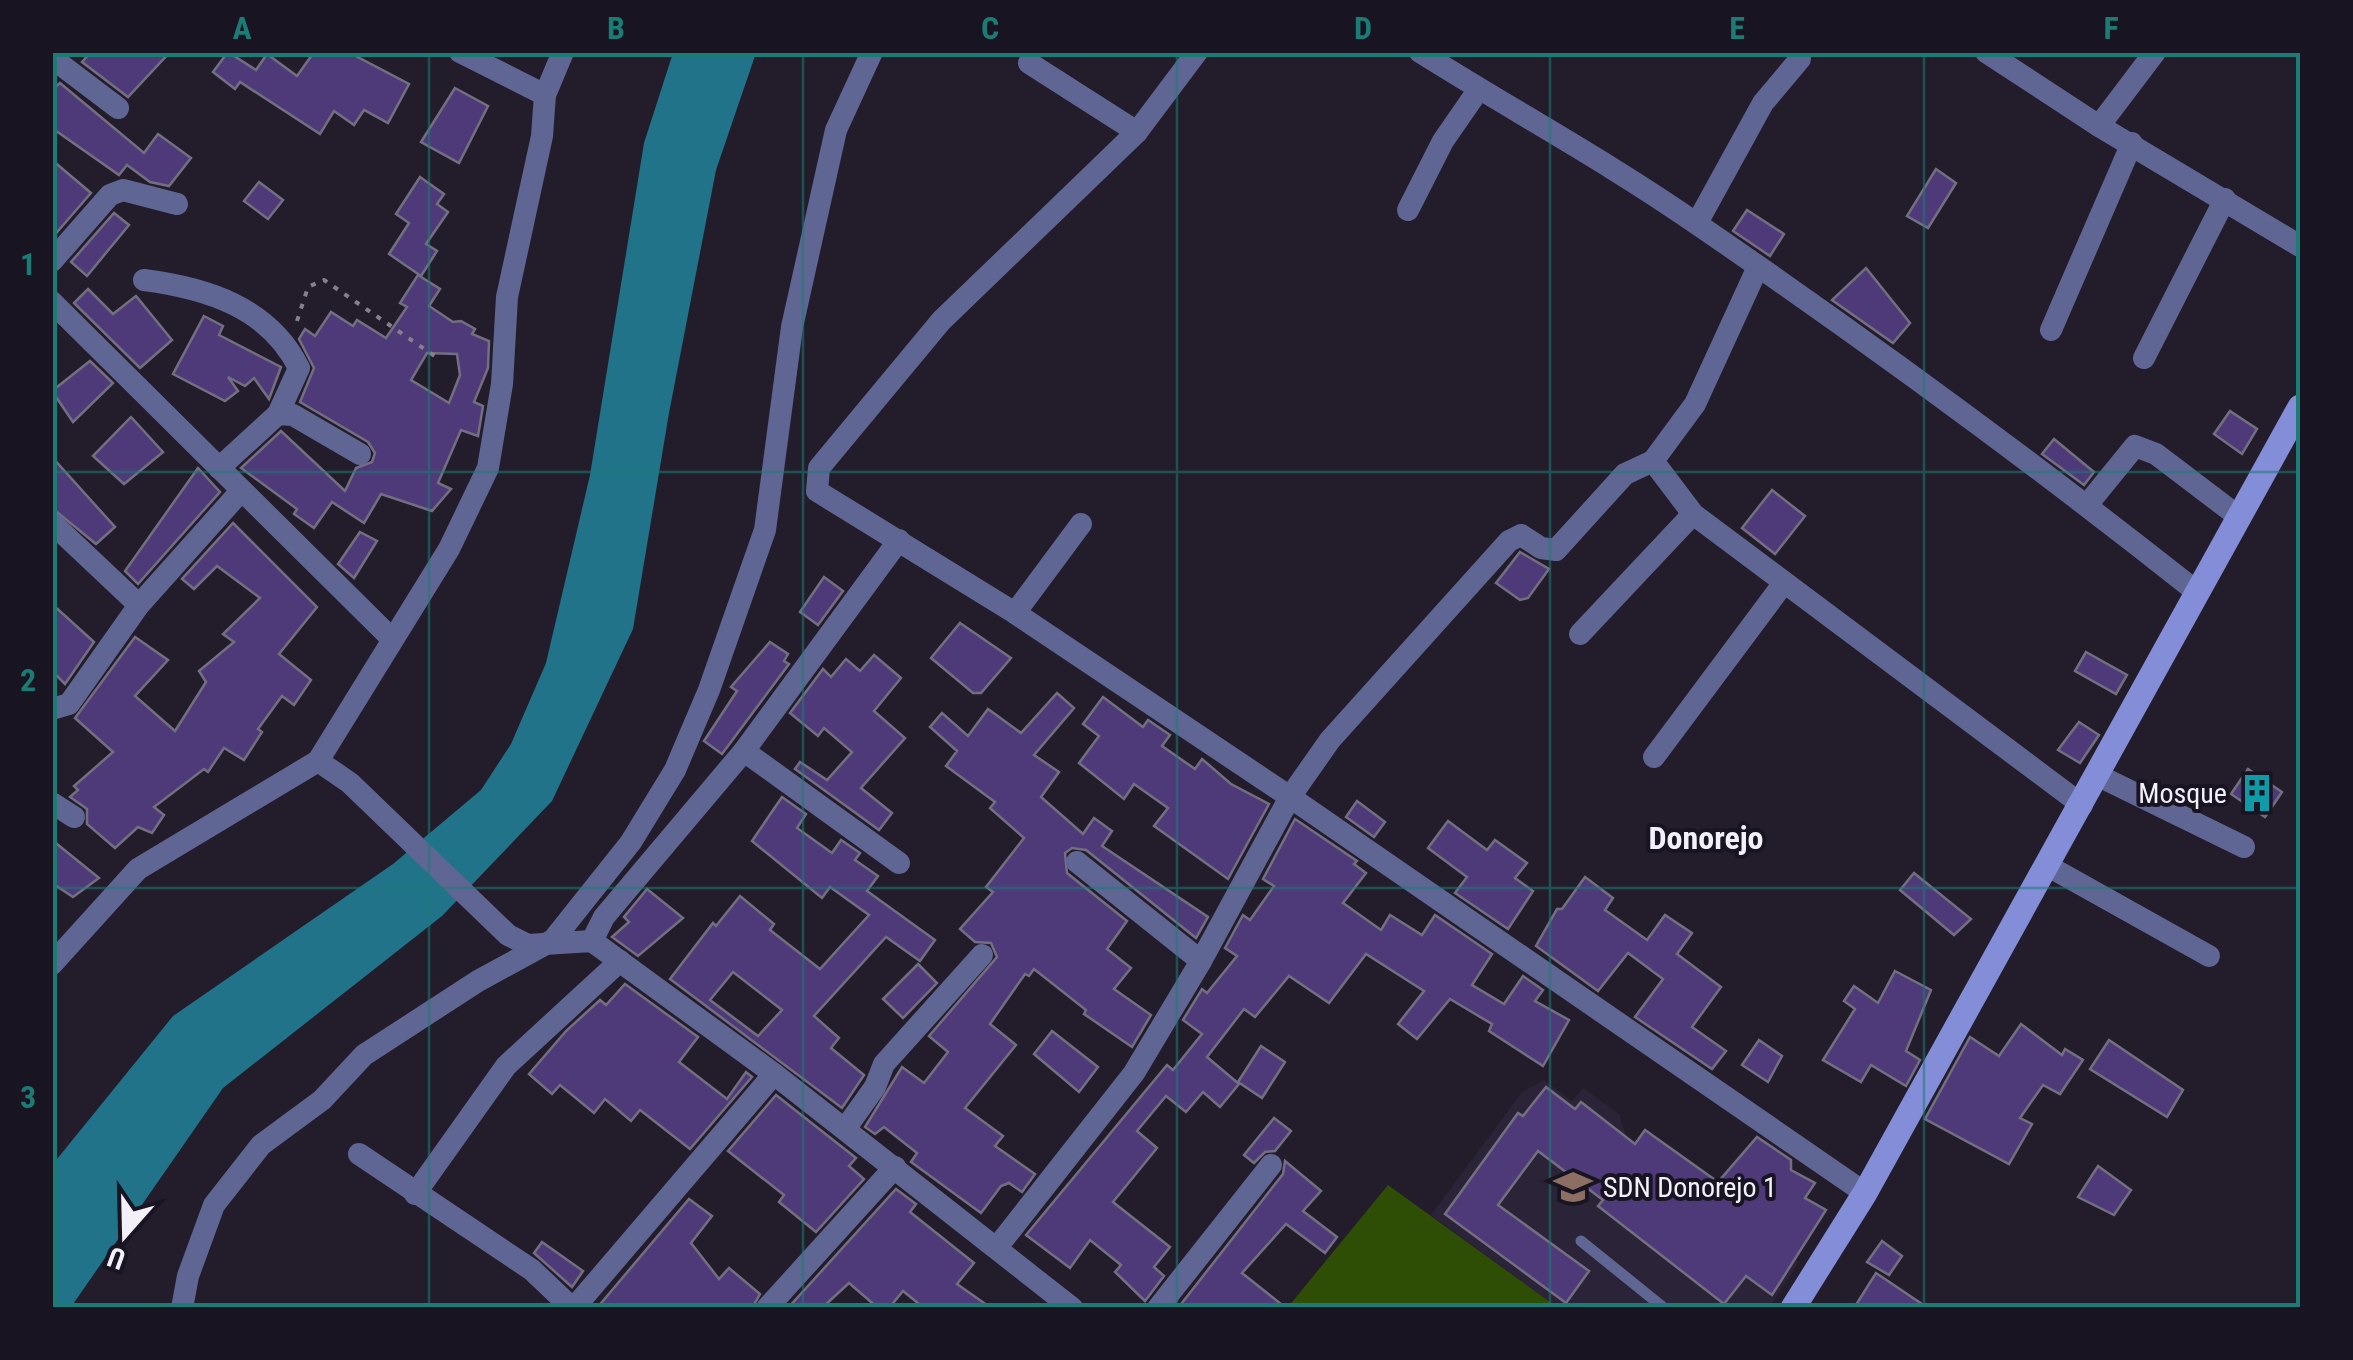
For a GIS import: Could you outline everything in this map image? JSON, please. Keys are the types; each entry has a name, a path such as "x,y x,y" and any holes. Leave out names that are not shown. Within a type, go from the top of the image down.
{"main road":[{"path":"1793,1308 1864,1193 2099,776 2239,517 2294,436 2300,408"}],"street":[{"path":"460,52 544,95"},
{"path":"52,964 138,869 318,761 449,549 488,468 502,384 508,297 542,136 544,95 563,52"},
{"path":"182,1308 188,1276 214,1205 261,1145 322,1100 364,1054 478,981 553,940 632,842 675,770 709,690 765,530 792,328 836,130 872,52"},
{"path":"1197,52 1137,132 940,321 820,468 817,490 1015,613 1290,797 1864,1193"},
{"path":"1420,52 1697,224 1757,269 1832,317 2087,505 2196,592"},
{"path":"1986,52 2099,126 2300,246"},
{"path":"2099,126 2155,52"},
{"path":"52,58 118,108"},
{"path":"1697,224 1763,103 1800,59"},
{"path":"1029,63 1137,132"},
{"path":"1408,210 1443,141 1479,89"},
{"path":"2052,330 2132,143"},
{"path":"52,261 110,195 123,190 177,204"},
{"path":"2144,358 2225,198"},
{"path":"998,1246 1134,1073 1201,962 1290,797 1330,740 1510,540 1521,535 1542,548 1556,550 1625,474 1653,462 1694,404 1757,269"},
{"path":"144,280 188,286 250,310 299,368 298,378 278,414 219,468"},
{"path":"52,302 392,638"},
{"path":"278,414 293,415 360,454"},
{"path":"2087,505 2135,446 2156,454 2239,517"},
{"path":"1653,462 1692,514 2082,805"},
{"path":"52,709 69,704 139,605 240,492"},
{"path":"1580,634 1692,514"},
{"path":"52,523 139,605"},
{"path":"1015,613 1081,524"},
{"path":"592,941 604,917 744,751 899,540"},
{"path":"1654,757 1782,584"},
{"path":"744,751 899,863"},
{"path":"318,761 350,783 508,935 528,945 553,940 592,941 896,1167 1072,1308"},
{"path":"2099,776 2244,847"},
{"path":"52,803 74,816"},
{"path":"1076,862 1201,962"},
{"path":"2048,866 2208,956"},
{"path":"845,1129 875,1087 884,1064 982,954"},
{"path":"415,1194 506,1066 620,961"},
{"path":"359,1154 532,1270 573,1308 774,1074"},
{"path":"1158,1308 1271,1165"},
{"path":"767,1308 896,1167"}],"lane":[{"path":"1581,1241 1664,1308"}],"path":[{"path":"287,350 308,287 324,280 436,357"}],"shaded area":[{"name":"SDN Donorejo 1","path":"1544,1080 1572,1101 1583,1088 1619,1114 1627,1139 1799,1262 1770,1307 1557,1307 1431,1215 1522,1092"}],"green space":[{"path":"1388,1185 1557,1307 1288,1307"}],"water":[{"path":"673,53 756,53 716,170 669,413 633,629 552,801 442,916 223,1088 71,1307 53,1308 53,1164 173,1016 393,864 481,790 511,744 546,663 590,475 644,143"}],"building":[{"path":"91,52 170,52 128,97 82,62"},
{"path":"228,52 256,70 267,54 297,76 314,52 348,52 409,84 388,123 364,110 354,125 334,111 320,134 240,82 235,89 213,72"},
{"path":"60,83 144,153 158,134 191,158 169,186 150,182 127,165 119,175 52,128 52,90"},
{"path":"455,88 488,106 459,163 421,142"},
{"path":"52,160 91,193 52,238"},
{"path":"1936,169 1956,183 1928,228 1907,216"},
{"path":"420,177 444,194 437,204 448,212 426,244 437,251 421,276 389,254 409,223 396,214"},
{"path":"259,182 283,200 268,219 244,201"},
{"path":"1747,210 1784,234 1770,256 1733,231"},
{"path":"114,213 129,225 87,276 71,262"},
{"path":"1866,268 1910,323 1893,343 1832,300"},
{"path":"418,275 440,289 429,306 453,322 461,321 475,329 472,334 489,341 488,368 474,402 483,406 478,436 461,430 438,483 451,489 432,511 381,494 364,523 332,502 314,528 294,514 297,509 241,468 281,431 345,491 356,468 372,462 375,453 368,442 300,402 314,368 299,339 305,329 315,336 331,312 353,326 357,320 386,338 407,307 400,303","holes":["427,353 457,354 460,375 449,403 411,380"]},
{"path":"88,289 113,314 136,296 172,340 140,368 74,303"},
{"path":"204,316 223,326 219,335 281,367 269,399 254,378 245,386 228,377 238,391 225,401 173,374"},
{"path":"90,361 113,383 73,422 52,391"},
{"path":"2230,411 2257,429 2242,454 2214,434"},
{"path":"131,417 163,452 124,484 93,456"},
{"path":"2054,439 2094,472 2084,485 2042,454"},
{"path":"52,457 115,527 96,544 52,508"},
{"path":"198,468 220,492 138,584 125,571"},
{"path":"1772,490 1805,516 1775,554 1742,528"},
{"path":"233,523 317,607 279,654 311,680 294,705 282,696 258,729 262,732 244,760 224,748 208,772 204,769 154,807 164,815 152,833 138,827 115,848 87,824 87,809 70,797 78,790 74,786 113,752 75,718 135,637 168,660 135,696 175,731 206,682 199,671 234,642 223,634 260,598 217,566 194,589 182,579"},
{"path":"360,532 377,541 354,578 338,564"},
{"path":"1520,552 1549,569 1528,598 1520,600 1496,583"},
{"path":"824,577 843,591 818,625 800,612"},
{"path":"52,604 94,642 65,684 52,671"},
{"path":"960,623 1011,658 981,693 973,693 931,658"},
{"path":"770,642 788,654 784,661 789,664 722,754 704,741 737,691 731,687"},
{"path":"2086,652 2127,675 2116,694 2075,671"},
{"path":"874,655 901,678 874,711 905,738 861,788 892,813 879,830 795,769 800,762 827,780 852,752 824,728 818,736 790,713 823,669 831,677 846,659 860,671"},
{"path":"1057,693 1074,708 1034,755 1059,772 1041,797 1083,834 1094,818 1112,831 1102,846 1208,917 1196,938 1086,850 1072,848 1065,853 1067,873 1127,921 1107,949 1131,968 1114,989 1151,1015 1132,1047 1084,1014 1086,1010 1034,969 1029,976 1025,974 990,1024 1016,1045 965,1108 1003,1136 995,1146 1035,1174 1022,1192 1009,1183 1001,1186 981,1213 911,1162 917,1153 884,1127 875,1134 865,1127 902,1067 924,1083 948,1052 929,1036 997,957 991,943 975,942 960,929 993,892 986,887 1024,838 990,808 995,802 946,766 957,751 930,727 942,713 968,736 988,709 1021,733"},
{"path":"1103,697 1143,727 1148,720 1170,735 1162,746 1195,769 1202,759 1231,784 1269,804 1228,879 1154,826 1168,808 1134,784 1124,799 1079,763 1099,736 1083,724"},
{"path":"2079,722 2099,735 2080,763 2058,750"},
{"name":"Mosque","path":"2248,769 2282,792 2265,817 2231,794"},
{"path":"782,797 806,814 797,828 832,853 841,840 860,853 855,860 878,876 867,891 935,940 920,961 886,937 814,1016 839,1038 831,1048 864,1075 842,1108 670,979 713,923 716,926 740,896 774,924 770,930 820,969 869,915 830,887 822,898 752,841","holes":["733,972 782,1010 758,1036 710,1000"]},
{"path":"1357,801 1385,822 1374,837 1346,817"},
{"path":"1295,819 1357,861 1354,864 1366,873 1343,903 1381,930 1390,915 1422,935 1435,915 1492,954 1472,985 1504,1004 1523,976 1543,990 1535,1001 1569,1020 1543,1066 1489,1031 1492,1024 1450,999 1417,1039 1398,1024 1424,991 1366,954 1329,1003 1289,976 1255,1017 1244,1009 1207,1057 1239,1084 1220,1107 1203,1092 1186,1112 1166,1096 1137,1131 1157,1148 1113,1202 1170,1247 1154,1267 1164,1276 1145,1301 1115,1272 1121,1265 1090,1240 1070,1268 1026,1235 1167,1065 1173,1070 1202,1034 1183,1020 1202,989 1207,993 1237,956 1225,948 1243,915 1250,920 1274,886 1263,879"},
{"path":"1448,821 1487,850 1495,840 1527,863 1515,878 1533,891 1508,929 1455,893 1467,877 1428,848"},
{"path":"52,840 99,878 73,897 52,883"},
{"path":"1914,873 1971,919 1954,935 1900,890"},
{"path":"1585,877 1613,898 1605,910 1647,940 1665,915 1692,933 1677,954 1721,987 1692,1027 1726,1051 1712,1069 1635,1017 1663,979 1628,953 1598,991 1536,946 1557,909 1562,909"},
{"path":"647,889 683,918 638,956 612,937 629,922 624,917"},
{"path":"918,964 937,983 903,1018 883,999"},
{"path":"1895,971 1931,990 1906,1051 1920,1060 1906,1086 1871,1065 1861,1082 1823,1060 1855,1009 1844,1001 1854,986 1878,1003"},
{"path":"625,984 698,1037 679,1062 727,1099 746,1072 752,1077 690,1149 640,1110 631,1121 605,1099 594,1113 560,1085 552,1094 529,1074 566,1031 600,1000 606,1005"},
{"path":"2021,1024 2062,1055 2065,1049 2083,1060 2060,1094 2043,1085 2020,1118 2032,1124 2009,1164 1925,1119 1970,1037 1999,1056"},
{"path":"1052,1031 1098,1067 1079,1092 1034,1054"},
{"path":"1759,1040 1782,1056 1768,1082 1742,1065"},
{"path":"2109,1040 2183,1090 2167,1117 2090,1069"},
{"path":"1261,1046 1285,1062 1262,1098 1238,1082"},
{"path":"1546,1087 1575,1109 1581,1102 1635,1144 1645,1130 1718,1182 1757,1137 1791,1160 1791,1170 1815,1183 1805,1198 1826,1210 1772,1295 1746,1276 1724,1304 1598,1206 1603,1200 1538,1151 1498,1205 1589,1271 1566,1303 1445,1214 1518,1113 1523,1116"},
{"path":"776,1095 856,1158 849,1166 864,1179 816,1232 779,1202 784,1195 728,1151"},
{"path":"1274,1118 1291,1131 1275,1151 1265,1152 1254,1163 1244,1155"},
{"path":"1285,1161 1321,1191 1303,1211 1337,1237 1325,1253 1286,1224 1242,1273 1286,1308 1178,1308 1283,1174"},
{"path":"2098,1166 2131,1190 2114,1215 2078,1197"},
{"path":"896,1189 916,1204 910,1212 974,1263 957,1284 991,1308 924,1308 903,1291 889,1308 878,1308 849,1283 822,1308 788,1308"},
{"path":"689,1199 712,1216 691,1243 719,1279 729,1268 760,1294 752,1308 597,1308"},
{"path":"1882,1241 1902,1256 1889,1275 1867,1262"},
{"path":"542,1242 583,1271 572,1287 534,1253"},
{"path":"1876,1273 1928,1308 1854,1308"}],"place":[{"name":"Mosque","path":"2257,793"},
{"name":"SDN Donorejo 1","path":"1573,1187"}],"district":[{"name":"Donorejo","path":"1706,838"}]}
